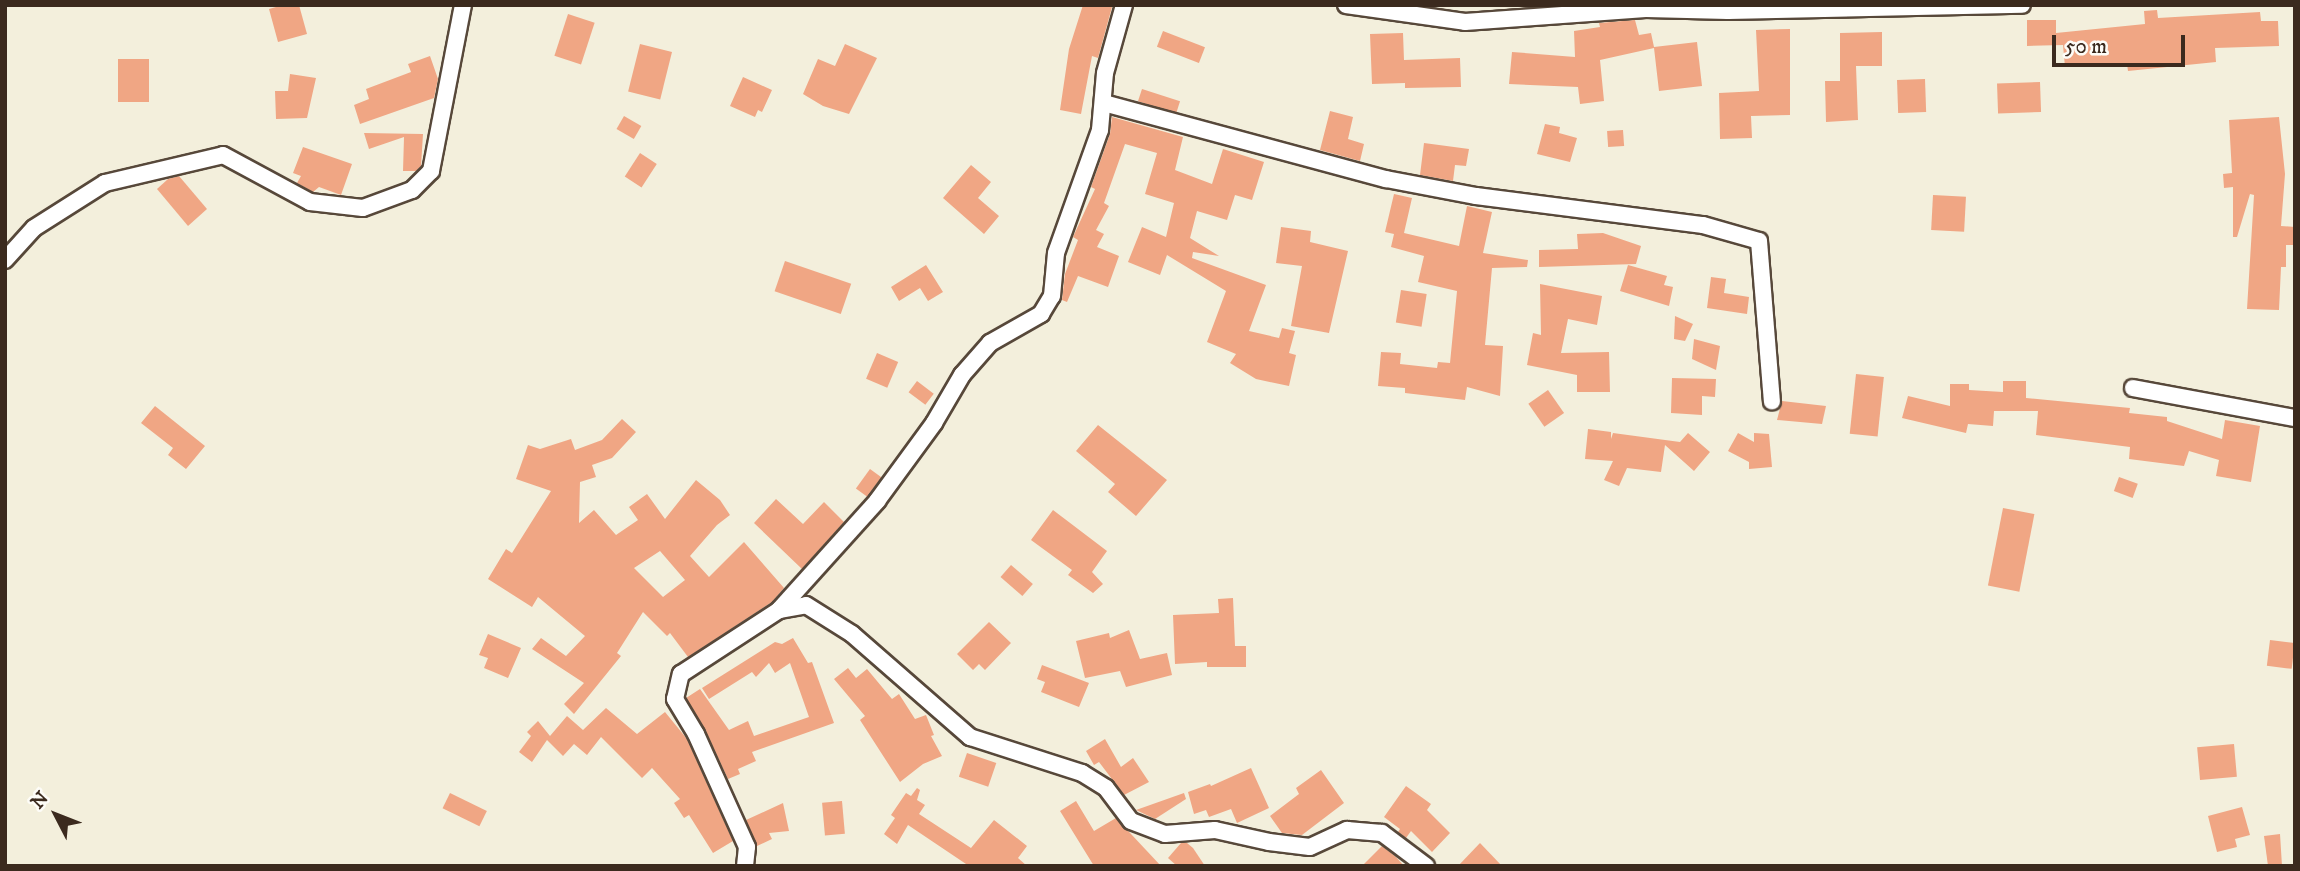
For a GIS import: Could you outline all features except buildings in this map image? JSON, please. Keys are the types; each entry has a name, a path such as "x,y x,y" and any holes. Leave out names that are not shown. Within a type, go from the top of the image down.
{"street":[{"path":"5,260 34,228 105,183 223,155 310,202 363,208 412,190 431,172 463,5"},
{"path":"744,866 747,847 696,734 675,699 681,674 779,610 818,570 877,501 934,423 962,375 990,343 1041,314 1052,296 1056,253 1100,131 1105,73 1124,5"},
{"path":"1346,5 1465,22 1547,10 1646,7 1728,11 2022,5"},
{"path":"1104,103 1386,179 1476,196 1703,225 1759,241 1772,401"},
{"path":"2133,388 2295,418"},
{"path":"779,610 806,605 852,635 970,737 1082,773 1106,788 1131,821 1165,834 1216,830 1269,842 1310,847 1347,830 1382,833 1426,866"}]}
